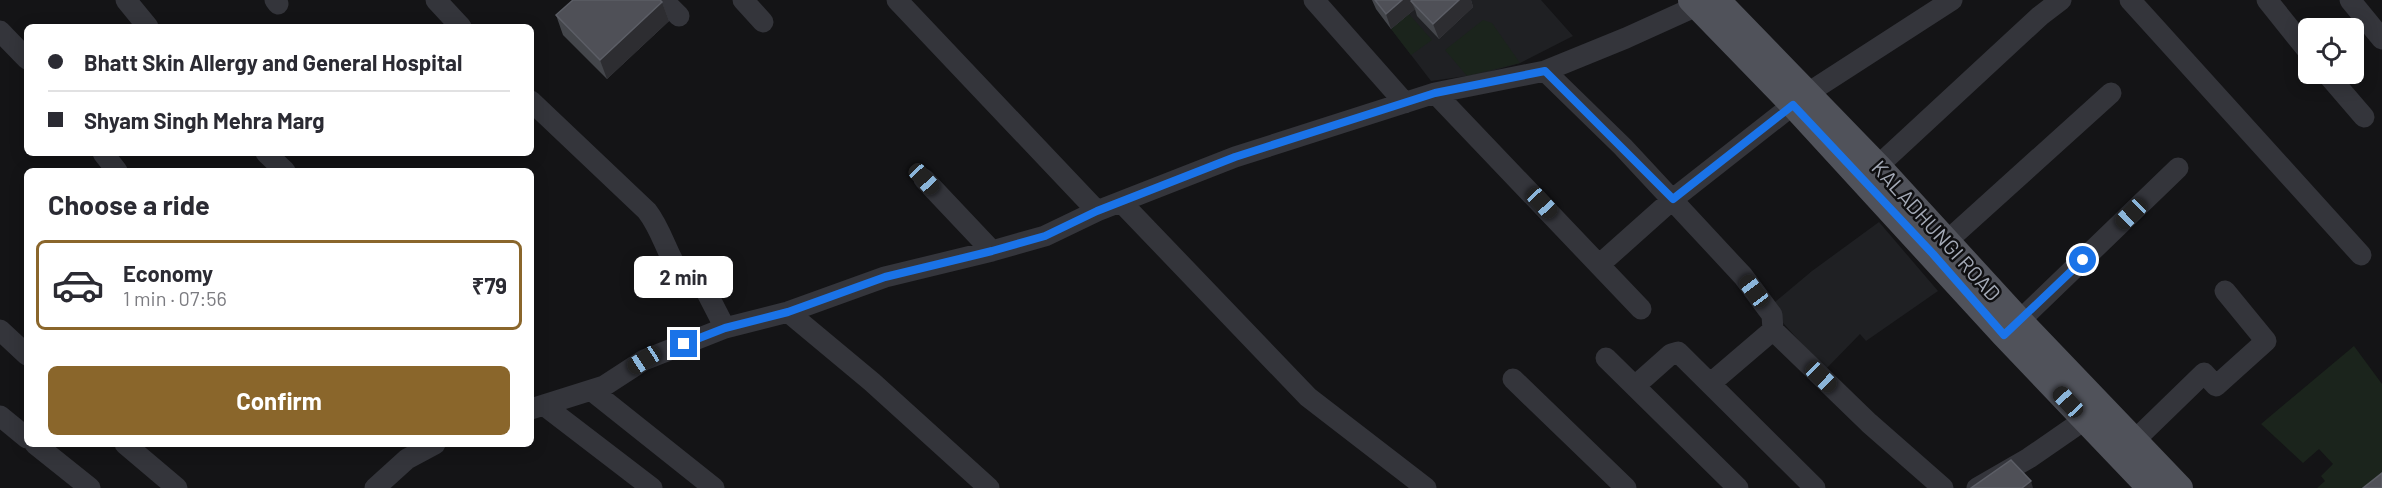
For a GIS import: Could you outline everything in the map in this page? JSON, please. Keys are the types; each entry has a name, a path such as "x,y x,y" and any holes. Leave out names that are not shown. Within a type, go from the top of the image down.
{"main road":[{"name":"KALADHUNGI ROAD","path":"1704,2 1801,99 2012,328 2094,413 2150,488"},
{"name":"KALADHUNGI ROAD","path":"2094,413 2135,440 2180,488"}],"street":[{"path":"126,0 146,24"},
{"path":"436,0 458,24"},
{"path":"663,0 679,16"},
{"path":"743,0 763,22"},
{"path":"897,0 1097,211"},
{"path":"1314,0 1405,102"},
{"path":"1599,265 1673,199 1801,99 1952,0"},
{"path":"1871,173 2040,16 2061,0"},
{"path":"2130,0 2361,255"},
{"path":"2267,0 2298,39"},
{"path":"2350,0 2382,39"},
{"path":"538,407 604,386 644,360 725,328 788,312 885,277 1045,236 1097,211 1235,157 1405,102 1435,93 1545,71 1704,2"},
{"path":"0,31 24,55"},
{"path":"1545,71 1673,199 1748,283 1772,315 1773,330 1869,423 1943,488"},
{"path":"2336,84 2364,117"},
{"path":"1435,93 1513,172 1641,309"},
{"path":"1939,248 2111,93"},
{"path":"534,104 647,211 658,225 678,269 687,279 700,284 705,289 725,328"},
{"path":"105,156 115,168"},
{"path":"269,156 282,168"},
{"path":"2012,328 2178,168"},
{"path":"924,179 992,251"},
{"path":"1121,202 1308,397 1426,488"},
{"path":"2135,440 2204,373 2216,386 2266,341 2225,291"},
{"path":"788,312 872,382 989,488"},
{"path":"0,330 24,352"},
{"path":"1710,383 1773,330"},
{"path":"1635,386 1671,354 1678,352 1815,488"},
{"path":"1606,358 1738,488"},
{"path":"1513,379 1626,488"},
{"path":"591,390 714,488"},
{"path":"538,407 652,488"},
{"path":"1977,488 2029,458 2094,413"},
{"path":"0,416 24,436"},
{"path":"39,447 90,488"},
{"path":"129,447 177,488"},
{"path":"375,488 407,459 425,447"}],"shaded area":[{"path":"1384,0 1541,0 1573,36 1520,63 1481,74 1431,81 1376,9 1386,2"},
{"path":"1409,14 1432,40 1411,55 1391,29"},
{"path":"1483,20 1492,23 1520,63 1467,76 1445,50"},
{"path":"1879,222 1938,291 1866,341 1860,334 1825,370 1769,307 1812,271"},
{"path":"2354,346 2382,384 2382,488 2317,488 2325,481 2321,476 2333,464 2319,449 2303,463 2261,424"}],"building":[{"path":"573,0 660,0 662,2 600,60 556,15"},
{"path":"1375,0 1402,0 1386,14"},
{"path":"1412,0 1459,0 1433,24"},
{"path":"2011,460 2031,481 2022,488 1971,488"},
{"path":"2382,473 2382,488 2363,488"}],"route":[{"path":"684,344 725,328 788,312 885,277 1045,236 1097,211 1235,157 1294,137 1435,93 1545,71 1673,199 1793,105 1933,254 2004,335 2083,260"}]}
